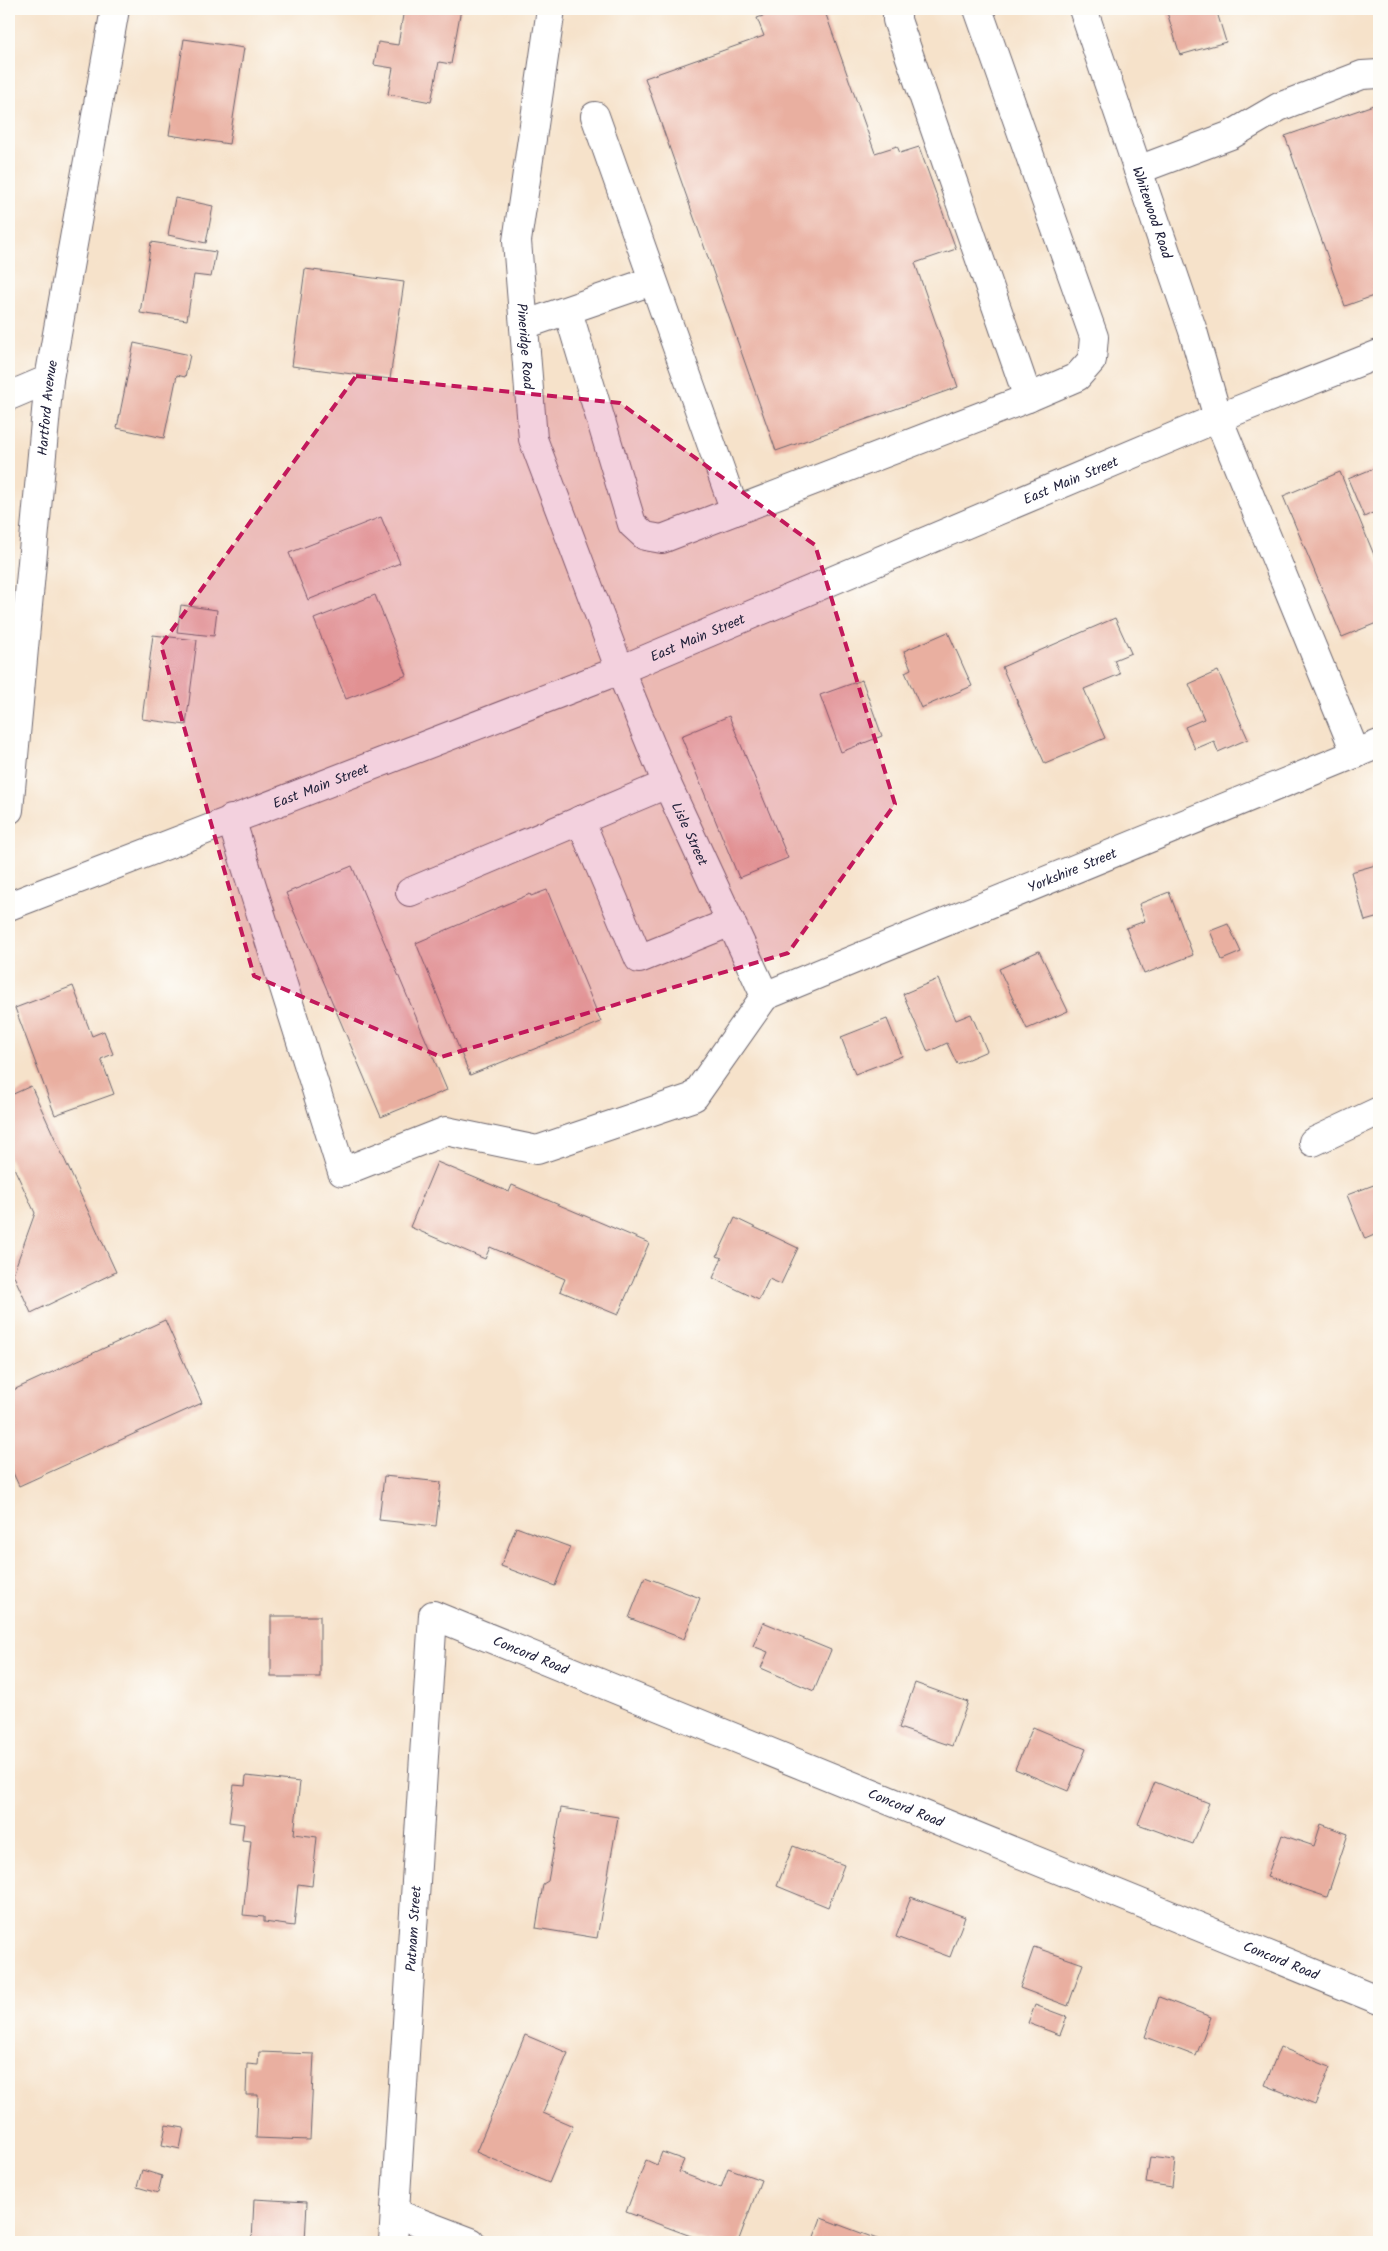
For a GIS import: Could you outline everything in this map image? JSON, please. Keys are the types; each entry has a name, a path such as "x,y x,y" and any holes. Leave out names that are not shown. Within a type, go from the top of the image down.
{"main road":[{"name":"Hartford Avenue","path":"9,810 49,380 115,9"},
{"name":"Pineridge Road","path":"551,9 517,241 533,439 620,670"},
{"path":"897,9 897,20 1028,398"},
{"path":"568,311 632,524 646,536 662,540 1028,398 1077,377 1092,360 1094,336 978,9"},
{"name":"Whitewood Road","path":"1083,9 1193,331 1218,418 1368,749"},
{"path":"1138,170 1231,135 1287,104 1362,75 1379,74"},
{"path":"596,116 652,280 735,511"},
{"path":"524,325 652,280"},
{"name":"East Main Street","path":"9,906 620,670 1218,418 1379,354"},
{"path":"9,396 49,380"},
{"name":"Lisle Street","path":"620,670 667,784 765,996"},
{"name":"Yorkshire Street","path":"765,996 1368,749"},
{"path":"410,892 667,784"},
{"path":"231,819 342,1172 446,1131 536,1150 694,1097 765,996"},
{"path":"580,820 639,959 731,922"},
{"path":"1312,1142 1379,1111"},
{"name":"Concord Road","path":"433,1615 1379,2000"},
{"name":"Putnam Street","path":"393,2242 433,1615"},
{"path":"395,2213 471,2242"}],"highlighted area":[{"path":"356,376 620,403 815,545 895,804 788,953 441,1057 254,976 161,645"}],"building":[{"path":"404,9 461,9 451,64 439,62 431,102 388,94 393,68 374,65 378,42 398,45"},
{"path":"783,9 824,9 875,153 897,146 900,153 919,147 956,249 915,263 958,387 776,451 645,78 764,36 757,18"},
{"path":"1166,9 1216,9 1226,42 1180,55"},
{"path":"184,39 244,48 229,144 169,135"},
{"path":"1379,103 1379,294 1345,306 1285,136"},
{"path":"175,198 213,206 206,243 168,235"},
{"path":"151,242 216,252 211,277 194,275 187,320 140,313"},
{"path":"305,269 404,282 390,379 292,366"},
{"path":"134,343 190,355 185,377 177,375 164,438 117,428"},
{"path":"1379,466 1379,510 1364,517 1348,479"},
{"path":"1340,472 1379,567 1379,622 1342,637 1283,496"},
{"path":"381,517 400,563 308,600 289,553"},
{"path":"375,595 407,675 346,699 314,619"},
{"path":"181,605 217,610 214,636 177,632"},
{"path":"1115,618 1131,653 1114,660 1120,674 1084,689 1105,738 1045,764 1002,667"},
{"path":"948,632 972,686 921,708 905,672 911,669 904,651"},
{"path":"153,635 197,640 186,725 142,719"},
{"path":"1218,671 1248,739 1218,752 1214,741 1195,749 1185,727 1204,719 1189,684"},
{"path":"862,680 882,736 841,752 820,695"},
{"path":"729,716 788,858 739,878 681,736"},
{"path":"1379,864 1379,917 1365,921 1351,872"},
{"path":"352,866 447,1090 381,1117 286,893"},
{"path":"547,890 601,1022 470,1075 416,943 530,894 531,896"},
{"path":"1169,892 1193,955 1144,974 1126,928 1145,921 1139,904"},
{"path":"1228,924 1241,952 1222,960 1210,931"},
{"path":"1039,951 1068,1011 1027,1029 999,969"},
{"path":"938,979 956,1020 971,1014 987,1051 957,1064 947,1043 928,1052 903,994"},
{"path":"73,986 92,1036 104,1031 113,1054 101,1059 114,1094 55,1115 15,1008"},
{"path":"887,1019 902,1056 855,1074 841,1037"},
{"path":"31,1086 116,1272 31,1313 13,1274 35,1213 9,1157 9,1096"},
{"path":"437,1162 509,1192 512,1185 649,1243 618,1315 560,1291 565,1279 490,1247 485,1259 410,1227"},
{"path":"1379,1183 1379,1233 1365,1239 1347,1195"},
{"path":"735,1218 798,1248 781,1284 769,1279 759,1300 713,1278 722,1258 717,1256"},
{"path":"165,1320 202,1403 19,1486 9,1464 9,1392"},
{"path":"384,1476 441,1482 436,1526 379,1520"},
{"path":"516,1527 570,1547 555,1586 501,1566"},
{"path":"645,1577 700,1598 684,1639 629,1618"},
{"path":"271,1616 320,1616 320,1677 271,1677"},
{"path":"763,1622 831,1650 814,1691 761,1668 768,1652 753,1646"},
{"path":"915,1683 968,1702 952,1746 899,1728"},
{"path":"1033,1727 1086,1749 1068,1791 1015,1769"},
{"path":"246,1776 300,1782 294,1834 317,1837 312,1886 298,1884 294,1926 264,1922 264,1917 243,1915 251,1841 242,1840 244,1824 229,1822 234,1785 245,1786"},
{"path":"1155,1782 1209,1803 1193,1844 1138,1824"},
{"path":"561,1808 618,1817 597,1938 536,1928 543,1884 548,1881"},
{"path":"1321,1824 1348,1834 1327,1897 1267,1877 1282,1835 1314,1846"},
{"path":"793,1846 844,1865 828,1907 777,1886"},
{"path":"911,1897 965,1917 950,1957 896,1937"},
{"path":"1034,1947 1083,1964 1068,2006 1020,1988"},
{"path":"1159,1997 1211,2017 1196,2056 1145,2037"},
{"path":"1035,2005 1067,2017 1060,2035 1028,2023"},
{"path":"525,2035 568,2053 543,2113 573,2126 549,2183 476,2152"},
{"path":"1280,2047 1330,2067 1315,2105 1265,2085"},
{"path":"259,2052 314,2054 310,2140 256,2138 258,2095 246,2095 247,2064 258,2065"},
{"path":"166,2125 184,2128 180,2149 162,2145"},
{"path":"662,2152 684,2160 679,2172 721,2188 728,2168 761,2180 738,2242 707,2242 626,2212 646,2160 657,2165"},
{"path":"1150,2157 1175,2160 1172,2187 1146,2183"},
{"path":"142,2170 162,2176 158,2193 137,2187"},
{"path":"254,2199 307,2202 305,2242 252,2242"},
{"path":"821,2218 885,2242 812,2242"}]}
